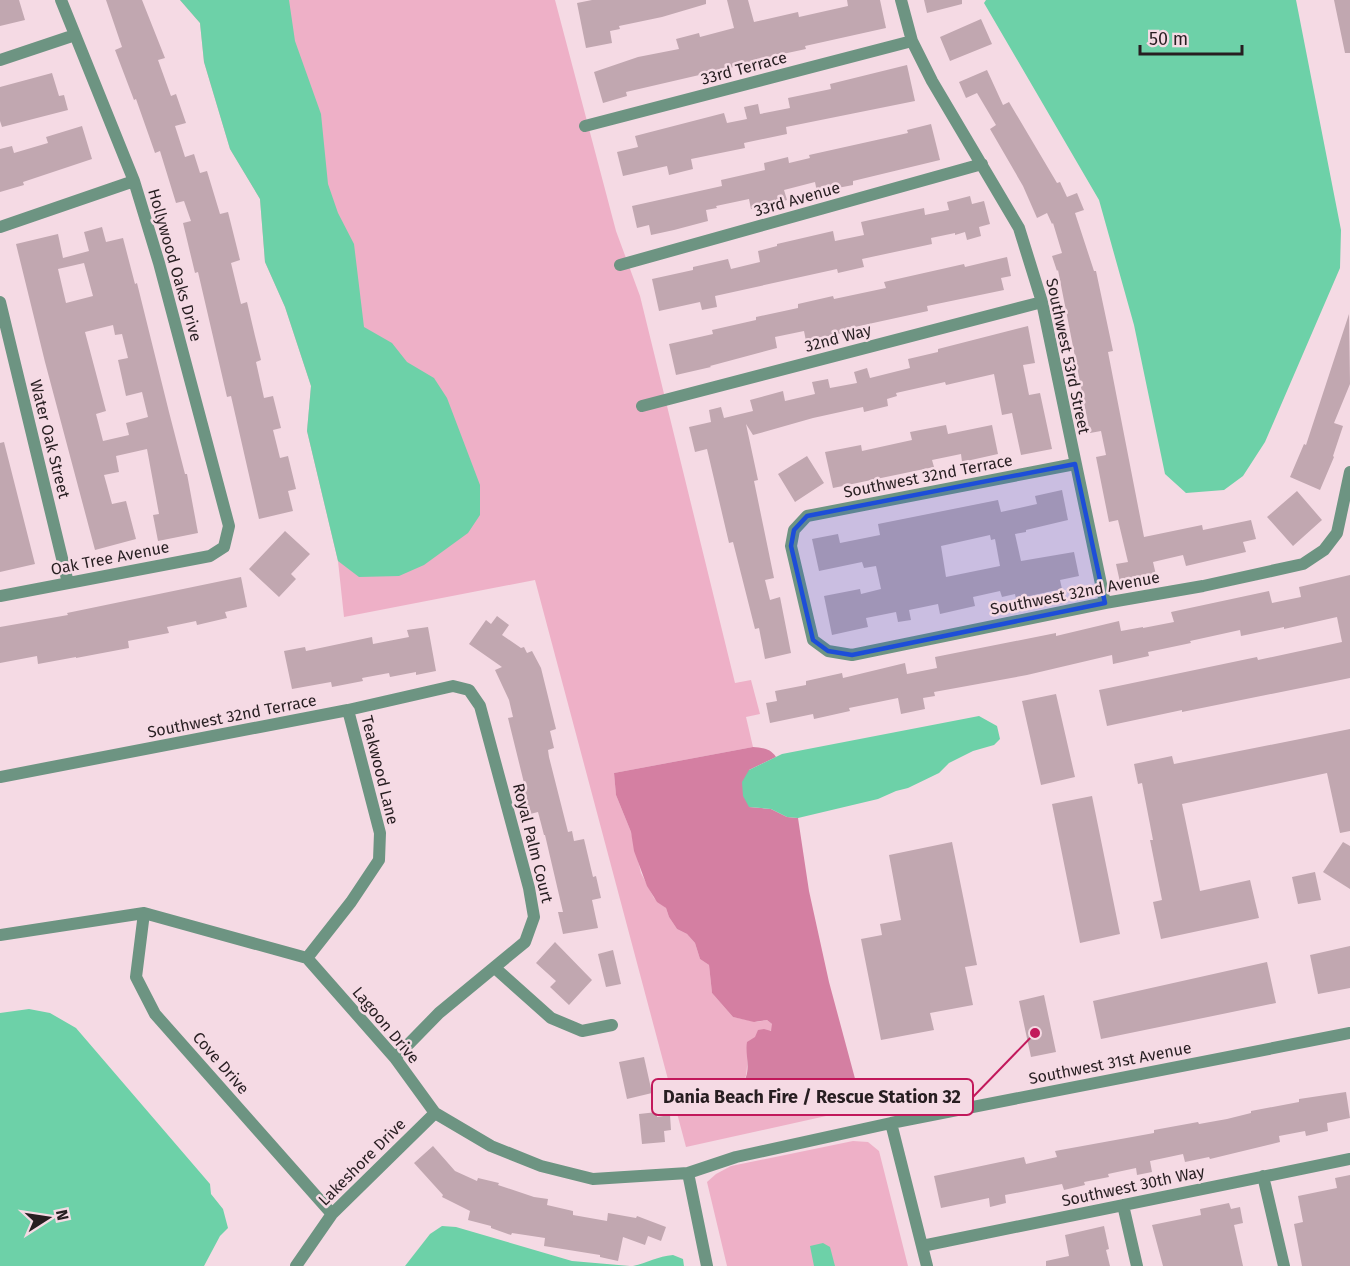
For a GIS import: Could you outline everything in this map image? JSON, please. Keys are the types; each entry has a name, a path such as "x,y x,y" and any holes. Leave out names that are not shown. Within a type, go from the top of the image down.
{"street":[{"name":"Hollywood Oaks Drive","path":"61,0 134,181 159,263 229,526 224,547"},
{"name":"Southwest 53rd Street","path":"901,0 912,41 932,81 1019,228 1042,302 1074,464 1105,603"},
{"path":"0,60 75,35"},
{"name":"33rd Terrace","path":"585,126 912,41"},
{"name":"33rd Avenue","path":"620,265 982,164"},
{"path":"0,227 134,181"},
{"name":"Water Oak Street","path":"0,302 68,583"},
{"name":"32nd Way","path":"642,406 1042,302"},
{"name":"Southwest 32nd Terrace","path":"828,651 813,640 791,546 794,530 807,516 1074,464"},
{"name":"Southwest 32nd Avenue","path":"828,651 852,655 1303,564 1324,550 1336,533 1350,472"},
{"name":"Oak Tree Avenue","path":"0,596 210,556 224,547"},
{"name":"Southwest 32nd Terrace","path":"0,777 348,710 453,686 469,690"},
{"name":"Royal Palm Court","path":"395,1058 439,1013 525,942 534,917 480,706 469,690"},
{"name":"Teakwood Lane","path":"307,958 351,902 379,860 380,833 348,710"},
{"path":"0,935 144,913 307,958"},
{"name":"Cove Drive","path":"144,913 136,977 155,1014 332,1214"},
{"name":"Lagoon Drive","path":"307,958 395,1058 435,1113 491,1146 542,1166 593,1179 688,1173 736,1157"},
{"path":"495,968 551,1018 582,1031 612,1025"},
{"name":"Southwest 31st Avenue","path":"736,1157 891,1123 1350,1034"},
{"name":"Lakeshore Drive","path":"296,1266 332,1214 435,1113"},
{"path":"891,1123 927,1266"},
{"name":"Southwest 30th Way","path":"922,1246 1350,1160"},
{"path":"688,1173 707,1266"},
{"path":"1263,1176 1284,1266"},
{"path":"1123,1205 1137,1266"}],"highlighted area":[{"path":"1075,464 1105,603 852,655 828,651 813,640 791,546 794,530 807,516"}],"shaded area":[{"path":"180,0 555,0 616,231 640,296 735,683 751,680 760,714 746,717 753,747 614,773 616,795 631,832 641,873 654,898 666,908 677,929 687,934 695,943 700,959 709,965 712,993 733,1017 757,1022 767,1020 772,1024 772,1030 754,1039 748,1047 746,1076 734,1091 732,1098 735,1109 747,1111 857,1086 862,1108 686,1147 535,580 344,617 338,561 307,431 311,386 285,307 265,262 260,199 230,149 204,62 200,23"},
{"path":"180,0 289,0 295,41 321,114 328,184 338,213 354,244 364,327 392,343 407,362 434,378 447,398 480,485 480,515 468,533 424,565 399,576 359,577 338,561 307,431 311,386 285,307 265,262 260,199 230,149 204,62 200,23"},
{"path":"986,0 1296,0 1341,230 1340,268 1265,442 1243,476 1224,490 1186,493 1165,474 1134,325 1099,200 984,3"},
{"path":"979,716 997,726 1000,739 994,745 973,751 949,763 939,773 878,799 798,818 787,817 771,809 749,807 743,796 742,782 749,770 782,754"},
{"path":"753,747 768,750 776,757 749,770 749,807 771,809 787,817 798,818 809,891 829,982 857,1086 746,1111 736,1109 731,1098 746,1077 747,1042 755,1037 758,1030 771,1031 772,1024 767,1020 754,1022 733,1017 712,993 709,965 700,959 695,943 687,934 677,929 666,908 657,902 647,886 634,851 631,832 616,795 614,773"},
{"path":"29,1009 50,1013 76,1028 210,1184 211,1194 223,1209 228,1228 220,1236 204,1266 0,1266 0,1013"},
{"path":"853,1141 868,1142 879,1151 908,1266 727,1266 707,1182 731,1166"},
{"path":"442,1226 456,1227 572,1261 630,1266 405,1266 430,1234"},
{"path":"823,1243 830,1247 835,1266 814,1266 810,1246"},
{"path":"673,1255 683,1259 684,1266 633,1266 662,1257"}],"building":[{"path":"0,0 19,0 25,20 0,26"},
{"path":"106,0 142,0 165,58 158,60 171,96 176,94 186,123 175,126 185,157 194,154 200,173 207,171 220,214 228,212 240,260 231,263 241,304 247,302 261,360 256,362 264,398 273,396 281,428 273,430 280,458 288,456 296,489 288,491 293,511 259,519 231,396 227,397 198,272 195,273 183,223 191,221 184,201 176,203 160,151 155,153 136,99 134,100 115,50 122,47"},
{"path":"592,0 706,0 706,4 662,17 619,26 620,29 610,31 612,43 586,48 577,3"},
{"path":"727,0 748,0 754,22 798,12 799,17 848,6 847,0 880,0 886,28 805,46 806,49 764,58 764,60 626,92 627,96 603,103 594,72 638,57 679,49 676,39 699,33 700,37 734,28"},
{"path":"924,0 962,0 962,4 927,13"},
{"path":"1334,0 1350,0 1350,53 1345,53"},
{"path":"981,19 992,44 950,61 940,37"},
{"path":"907,65 915,101 786,127 787,134 744,143 745,148 691,159 693,169 669,175 667,166 623,176 617,152 638,147 635,136 724,113 727,123 747,119 744,107 758,104 760,114 790,108 788,98 831,89 830,84"},
{"path":"987,70 1003,105 1009,102 1057,183 1060,182 1067,197 1077,193 1084,210 1075,213 1094,271 1096,271 1113,351 1108,352 1144,537 1202,525 1203,530 1251,520 1256,539 1243,542 1246,552 1186,566 1183,555 1153,562 1156,575 1120,582 1116,564 1128,562 1118,520 1109,522 1096,457 1106,455 1101,431 1090,433 1058,270 1052,256 1062,253 1053,223 1047,213 1037,218 1023,186 990,129 996,125 977,93 966,98 959,82"},
{"path":"52,73 59,96 64,95 68,110 2,127 0,87"},
{"path":"931,124 940,160 853,181 853,185 817,192 815,182 784,190 787,200 751,209 749,199 716,206 717,208 706,210 708,221 674,230 651,235 649,225 637,228 632,206 722,186 721,180 765,170 764,163 788,157 789,163 810,158 809,155 908,133 907,130"},
{"path":"82,126 92,159 0,192 0,149 12,146 14,153 48,143 46,137"},
{"path":"970,196 972,204 984,201 990,224 979,227 981,236 967,240 965,232 931,238 932,244 862,259 864,267 838,273 837,269 715,296 717,307 702,310 700,302 659,311 652,279 728,259 731,269 760,262 758,251 777,246 777,244 833,231 835,241 864,235 861,222 924,208 925,215 949,210 947,202"},
{"path":"102,227 106,242 123,238 135,284 137,283 185,474 187,474 198,533 158,541 153,515 159,514 147,449 116,456 119,472 104,475 112,504 126,501 136,539 95,550 16,244 58,234 63,258 89,251 84,232","holes":["84,263 93,296 66,303 58,269","113,325 115,335 122,334 128,358 118,360 126,396 142,392 148,417 126,423 129,435 103,441 96,414 106,411 85,332"]},
{"path":"1007,257 1011,276 1001,278 1004,290 927,306 928,311 841,330 842,333 806,341 804,331 775,337 777,348 676,375 669,344 713,334 712,330 756,320 756,317 798,308 798,304 886,288 884,282"},
{"path":"1349,314 1350,384 1334,423 1343,426 1334,457 1320,490 1290,477 1304,444 1306,445"},
{"path":"1028,326 1035,363 1023,365 1029,395 1040,393 1052,449 1021,455 1012,413 1002,415 994,374 896,393 897,396 887,399 888,406 864,412 863,407 753,435 746,424 758,480 754,481 774,578 765,580 770,600 780,597 791,653 765,659 759,628 755,629 733,542 729,543 707,449 695,452 689,427 711,422 709,410 721,407 724,418 753,411 750,400 783,391 785,401 815,394 812,382 828,379 830,388 857,383 854,372 867,368 870,378 910,368 908,359"},
{"path":"946,425 948,434 992,425 998,454 962,462 961,454 932,460 934,467 833,488 825,452 861,445 862,451 912,440 910,432"},
{"path":"4,442 35,564 0,572 0,443"},
{"path":"807,456 824,483 795,502 778,474"},
{"path":"1062,490 1068,520 1015,534 1021,561 1074,552 1079,576 1060,580 1062,589 1016,599 1015,594 1002,597 1000,591 973,597 975,606 940,614 938,604 909,610 911,620 898,622 896,612 866,618 868,627 832,635 824,596 860,589 861,594 881,589 876,566 864,568 862,562 819,571 812,539 838,534 840,543 880,535 878,524 998,500 1001,512 1037,504 1035,496","holes":["990,535 991,540 995,539 1000,566 946,577 941,546"]},
{"path":"1297,491 1322,520 1293,546 1267,517"},
{"path":"285,531 310,554 291,574 296,579 279,597 249,569"},
{"path":"1350,575 1350,678 1107,726 1099,690 1342,642 1337,617 1241,636 1240,630 1148,652 1149,656 1113,664 1112,655 1027,675 934,692 935,696 923,698 925,709 901,714 898,698 849,708 850,711 814,719 813,714 770,723 766,703 777,701 775,691 806,685 806,681 842,673 843,678 905,663 907,674 937,668 935,657 1056,633 1056,636 1119,621 1121,631 1174,622 1171,612 1269,591 1272,603 1301,597 1299,587"},
{"path":"241,577 247,607 225,612 227,618 197,625 196,621 167,627 169,633 128,641 129,648 38,664 37,656 0,663 0,627 68,615 67,613"},
{"path":"497,616 509,625 502,635 521,648 524,647 527,653 532,651 541,668 556,729 550,731 554,748 548,750 549,757 568,832 572,831 574,841 584,839 593,877 596,876 601,898 592,900 598,928 563,934 558,912 563,912 538,812 526,815 520,793 526,791 508,718 513,717 509,700 495,670 502,667 469,644 486,620 491,624"},
{"path":"428,627 436,671 390,677 389,673 332,687 331,682 292,689 284,651 305,647 306,651 372,637 373,644 409,637 407,630"},
{"path":"1056,694 1075,777 1041,785 1022,701"},
{"path":"1350,729 1350,831 1340,833 1327,773 1182,804 1200,891 1250,880 1259,918 1161,939 1153,902 1162,900 1150,840 1153,840 1142,783 1138,784 1134,764 1172,756 1174,764"},
{"path":"1092,796 1120,934 1080,943 1052,804"},
{"path":"952,842 977,965 965,967 973,1005 930,1013 934,1030 881,1040 861,939 882,935 880,924 901,920 889,855"},
{"path":"1343,842 1350,846 1350,889 1323,872"},
{"path":"1315,872 1321,900 1298,904 1292,877"},
{"path":"555,942 592,980 569,1005 550,987 556,981 536,963"},
{"path":"1350,946 1350,988 1318,994 1310,955"},
{"path":"613,950 621,984 606,987 598,954"},
{"path":"1267,962 1276,1003 1101,1039 1093,1001"},
{"path":"1044,995 1056,1052 1031,1057 1019,1001"},
{"path":"644,1057 652,1093 627,1099 619,1062"},
{"path":"1346,1092 1350,1118 1327,1123 1328,1131 1306,1136 1305,1131 1279,1136 1280,1142 1210,1159 1209,1157 1185,1162 1183,1154 1150,1161 1152,1172 1137,1175 1136,1168 1108,1174 1109,1177 1084,1182 1085,1185 1064,1190 1062,1184 1005,1195 1006,1203 990,1207 989,1198 941,1208 934,1176 1024,1157 1026,1164 1057,1157 1055,1151 1154,1133 1154,1130 1227,1119 1251,1113 1251,1111 1299,1102 1299,1099"},
{"path":"657,1112 657,1117 670,1115 671,1130 664,1131 665,1142 642,1144 639,1114"},
{"path":"433,1146 455,1171 477,1181 478,1178 499,1183 498,1185 534,1197 548,1199 547,1205 573,1211 573,1215 607,1221 608,1213 636,1218 637,1216 666,1227 661,1241 648,1236 645,1245 623,1237 618,1261 600,1257 600,1255 544,1246 545,1238 512,1233 511,1235 491,1228 491,1226 468,1220 470,1211 442,1197 443,1195 414,1163"},
{"path":"1350,1175 1350,1266 1302,1266 1294,1224 1303,1222 1298,1196 1337,1188 1335,1178"},
{"path":"1229,1203 1231,1209 1240,1207 1243,1223 1234,1225 1243,1266 1163,1266 1152,1225 1201,1215 1200,1209"},
{"path":"1104,1226 1110,1266 1046,1266 1046,1261 1069,1256 1065,1235"}],"place":[{"name":"Dania Beach Fire / Rescue Station 32","path":"1035,1033"}]}
